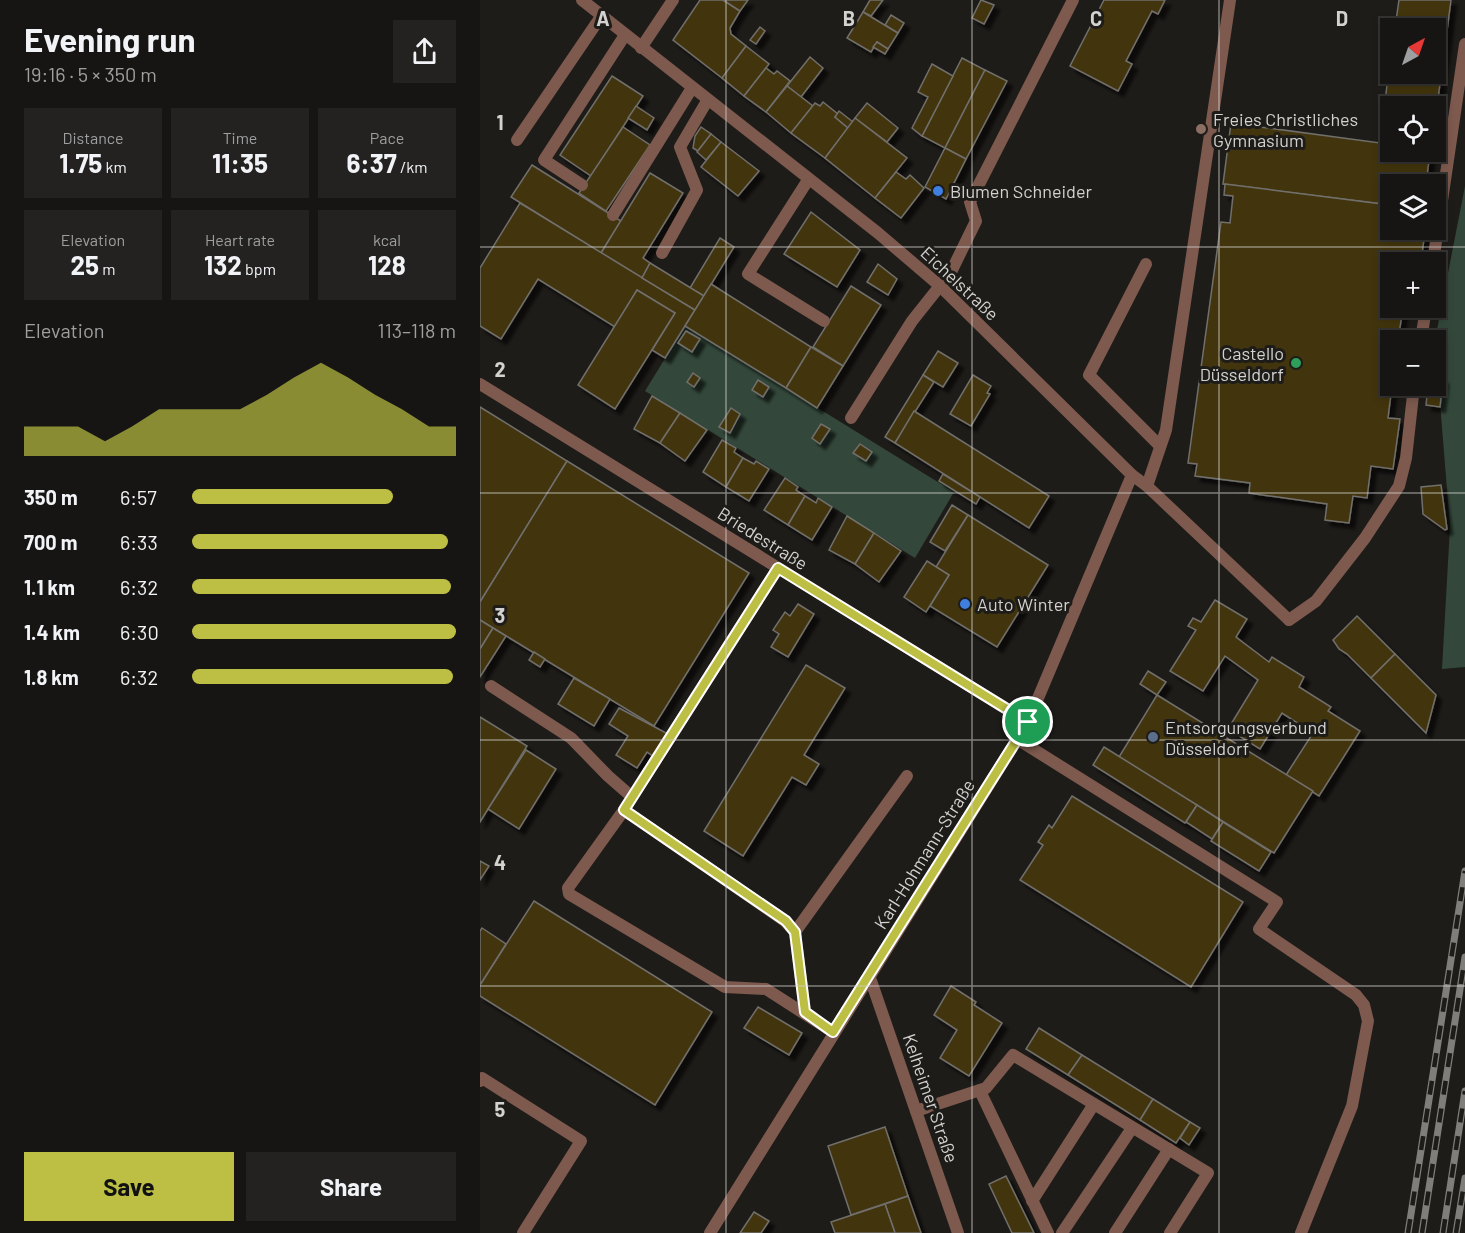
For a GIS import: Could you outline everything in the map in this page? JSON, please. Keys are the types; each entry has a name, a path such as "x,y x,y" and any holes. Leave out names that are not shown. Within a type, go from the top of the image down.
{"street":[{"name":"Eichelstraße","path":"582,0 940,286 1132,475 1147,486 1289,620 1316,601 1365,538 1399,486 1406,458 1413,396"},
{"path":"641,48 674,0"},
{"path":"851,418 912,321 951,272 976,221 970,202 1073,0"},
{"path":"1147,486 1166,430 1209,159 1230,0"},
{"path":"517,140 602,15"},
{"path":"582,185 544,160 626,35"},
{"path":"1434,252 1465,44"},
{"path":"614,215 692,88"},
{"path":"662,253 697,190 680,147 707,101"},
{"path":"808,180 748,274 824,321"},
{"path":"1146,264 1089,375 1160,446"},
{"name":"Briedestraße","path":"480,384 1028,722"},
{"name":"Karl-Hohmann-Straße","path":"710,1233 1028,722 1132,475"},
{"path":"778,568 624,810 568,888 569,894 724,987 766,989 833,1032"},
{"path":"491,686 571,738 608,776 633,796"},
{"path":"1017,740 1277,902 1259,929 1356,995 1364,1005 1368,1021 1367,1035 1352,1106 1301,1233"},
{"path":"795,932 907,776"},
{"path":"624,810 786,921 795,932 805,1012"},
{"name":"Kelheimer Straße","path":"869,975 958,1233"},
{"path":"916,1111 986,1088 1013,1055 1208,1173 1170,1233"},
{"path":"480,1081 482,1078 581,1141 524,1233"},
{"path":"980,1090 1048,1233"},
{"path":"1032,1201 1094,1104"},
{"path":"1062,1233 1132,1128"},
{"path":"1115,1233 1169,1149"}],"green space":[{"path":"1465,186 1465,667 1442,669 1450,527 1439,396 1446,396 1446,330 1437,330 1439,318 1446,318 1446,284"},
{"path":"685,326 954,492 915,558 645,391"}],"building":[{"path":"700,0 723,0 740,11 730,28 731,34 746,46 722,78 673,40"},
{"path":"723,0 748,0 740,11"},
{"path":"870,0 883,0 871,16 863,12"},
{"path":"981,0 994,5 984,24 972,18"},
{"path":"1104,0 1165,0 1158,14 1152,11 1126,61 1132,64 1118,91 1070,66"},
{"path":"1399,0 1451,0 1446,38 1446,18 1396,18"},
{"path":"863,12 898,33 888,49 877,42 871,52 847,38"},
{"path":"891,15 904,23 898,33 885,25"},
{"path":"760,27 765,31 756,44 750,40"},
{"path":"877,42 888,49 885,54 873,47"},
{"path":"746,46 769,64 744,96 722,78"},
{"path":"810,57 823,68 801,97 787,86"},
{"path":"962,58 985,70 945,148 922,136"},
{"path":"932,64 953,76 922,136 912,128 928,97 918,92"},
{"path":"766,68 774,74 777,71 790,81 766,112 744,96"},
{"path":"985,70 1007,81 966,159 945,148"},
{"path":"612,76 643,96 591,176 560,155"},
{"path":"1387,84 1440,84 1438,96 1386,96"},
{"path":"787,86 813,106 791,133 766,112"},
{"path":"823,102 838,114 835,117 848,128 825,158 791,133 815,103 820,106"},
{"path":"867,103 898,128 887,142 855,118"},
{"path":"636,106 654,118 647,130 628,118"},
{"path":"839,111 853,122 848,128 835,117"},
{"path":"855,118 907,158 875,198 825,158"},
{"path":"1231,123 1380,143 1380,162 1429,162 1427,174 1380,174 1380,204 1223,184"},
{"path":"623,127 650,145 606,211 579,193"},
{"path":"701,127 711,134 698,151 693,148 695,136"},
{"path":"711,134 721,142 706,160 697,152"},
{"path":"721,142 759,171 738,196 701,167"},
{"path":"945,148 966,159 946,199 925,187"},
{"path":"532,165 621,221 601,253 511,197"},
{"path":"896,172 906,179 910,175 924,188 901,218 875,198"},
{"path":"650,173 683,193 643,258 650,263 642,278 601,253"},
{"name":"Castello Düsseldorf","path":"1225,184 1380,204 1380,240 1424,240 1422,252 1380,252 1380,318 1401,318 1400,330 1380,330 1380,396 1391,396 1388,418 1400,419 1393,469 1371,466 1367,498 1353,496 1349,523 1325,520 1327,504 1249,493 1250,483 1195,476 1197,464 1188,463 1221,222 1230,223 1233,196 1224,195"},
{"path":"520,203 695,310 665,358 652,350 675,313 637,290 615,327 538,279 501,339 480,326 480,268"},
{"path":"811,212 860,250 837,287 784,254"},
{"path":"720,238 734,247 704,296 690,288"},
{"path":"650,263 704,296 695,310 642,278"},
{"path":"878,264 897,279 888,295 867,282"},
{"path":"711,284 811,347 786,388 685,326"},
{"path":"851,286 881,305 843,366 813,347"},
{"path":"637,290 675,313 615,409 578,385"},
{"path":"686,331 700,339 692,352 678,343"},
{"path":"811,347 843,366 817,408 786,388"},
{"path":"938,351 958,363 943,387 923,375"},
{"path":"693,373 700,378 694,387 687,382"},
{"path":"923,375 934,382 895,443 885,437"},
{"path":"973,375 991,386 987,393 990,394 971,426 950,414"},
{"path":"758,380 769,387 763,397 752,390"},
{"path":"652,396 680,413 660,443 634,429"},
{"path":"1427,396 1441,396 1440,407 1426,405"},
{"path":"480,407 567,461 480,602"},
{"path":"731,408 740,414 730,433 719,427"},
{"path":"914,411 1049,496 1029,528 895,443"},
{"path":"680,413 707,430 685,461 660,443"},
{"path":"821,424 830,429 820,444 812,438"},
{"path":"722,440 736,448 734,452 743,458 726,487 703,472"},
{"path":"860,444 872,452 866,461 853,453"},
{"path":"743,458 754,464 756,461 769,469 749,501 726,487"},
{"path":"567,461 749,573 654,726 480,620 480,602"},
{"path":"943,474 980,497 976,504 939,481"},
{"path":"785,478 798,487 796,490 805,496 788,525 764,510"},
{"path":"1441,485 1447,529 1445,530 1423,514 1421,487"},
{"path":"805,496 816,503 818,498 832,507 812,540 788,525"},
{"path":"952,505 968,515 945,551 930,542"},
{"path":"968,515 1048,565 997,647 930,606 949,575 936,567"},
{"path":"847,516 874,533 855,564 829,550"},
{"path":"874,533 901,551 879,582 855,564"},
{"path":"927,561 949,575 926,612 904,597"},
{"path":"1215,600 1247,619 1236,637 1269,662 1272,657 1304,677 1299,687 1331,707 1328,711 1360,731 1319,796 1286,775 1313,733 1282,713 1260,749 1228,729 1258,680 1225,656 1203,691 1170,671 1196,630 1188,626 1193,618 1201,622"},
{"path":"798,604 814,614 788,657 771,647 779,634 773,630 785,612 790,616"},
{"path":"1357,616 1395,654 1371,678 1339,649 1333,640"},
{"path":"480,620 493,628 480,649"},
{"path":"493,628 506,636 480,677 480,649"},
{"path":"534,652 545,659 540,667 529,660"},
{"path":"1395,654 1436,695 1426,733 1371,678"},
{"path":"806,665 845,688 804,755 819,764 806,785 792,777 743,856 704,831"},
{"path":"1148,671 1166,682 1157,695 1140,684"},
{"path":"574,678 610,699 594,726 558,704"},
{"path":"1157,695 1313,791 1274,853 1119,757"},
{"path":"619,708 668,734 654,757 647,752 637,768 616,755 628,736 609,724"},
{"path":"480,717 527,746 480,822"},
{"path":"1104,747 1197,805 1185,823 1093,765"},
{"path":"526,750 556,769 519,829 488,809"},
{"path":"1072,796 1243,902 1191,987 1020,880 1043,845 1038,842 1049,825 1052,828"},
{"path":"1197,805 1223,822 1212,839 1186,822"},
{"path":"1223,822 1271,852 1259,871 1211,841"},
{"path":"480,861 489,866 480,880"},
{"path":"534,901 712,1012 655,1105 480,996 480,985"},
{"path":"482,928 506,944 480,985 480,931"},
{"path":"951,986 976,1002 974,1005 1002,1023 969,1076 940,1058 957,1030 934,1015"},
{"path":"758,1007 802,1033 789,1055 744,1028"},
{"path":"1039,1028 1082,1055 1068,1075 1026,1049"},
{"path":"1082,1055 1153,1099 1140,1120 1068,1075"},
{"path":"1153,1099 1190,1122 1176,1143 1140,1120"},
{"path":"1190,1122 1200,1128 1189,1145 1180,1138"},
{"path":"885,1127 908,1196 851,1215 828,1146"},
{"path":"1006,1176 1034,1233 1012,1233 989,1184"},
{"path":"908,1196 921,1233 895,1233 885,1204"},
{"path":"885,1204 895,1233 835,1233 831,1222"},
{"path":"754,1212 769,1221 761,1233 740,1233"}],"railway":[{"path":"1408,1233 1465,871"},
{"path":"1422,1233 1465,957"},
{"path":"1443,1233 1465,1091"},
{"path":"1456,1233 1465,1178"}],"place":[{"name":"Freies Christliches Gymnasium","path":"1201,129"},
{"name":"Blumen Schneider","path":"938,191"},
{"name":"Castello Düsseldorf","path":"1296,363"},
{"name":"Auto Winter","path":"965,604"},
{"name":"Entsorgungsverbund Düsseldorf","path":"1153,737"}],"route":[{"path":"778,568 1028,722 833,1032 805,1012 795,932 786,921 624,810 778,568"}]}
